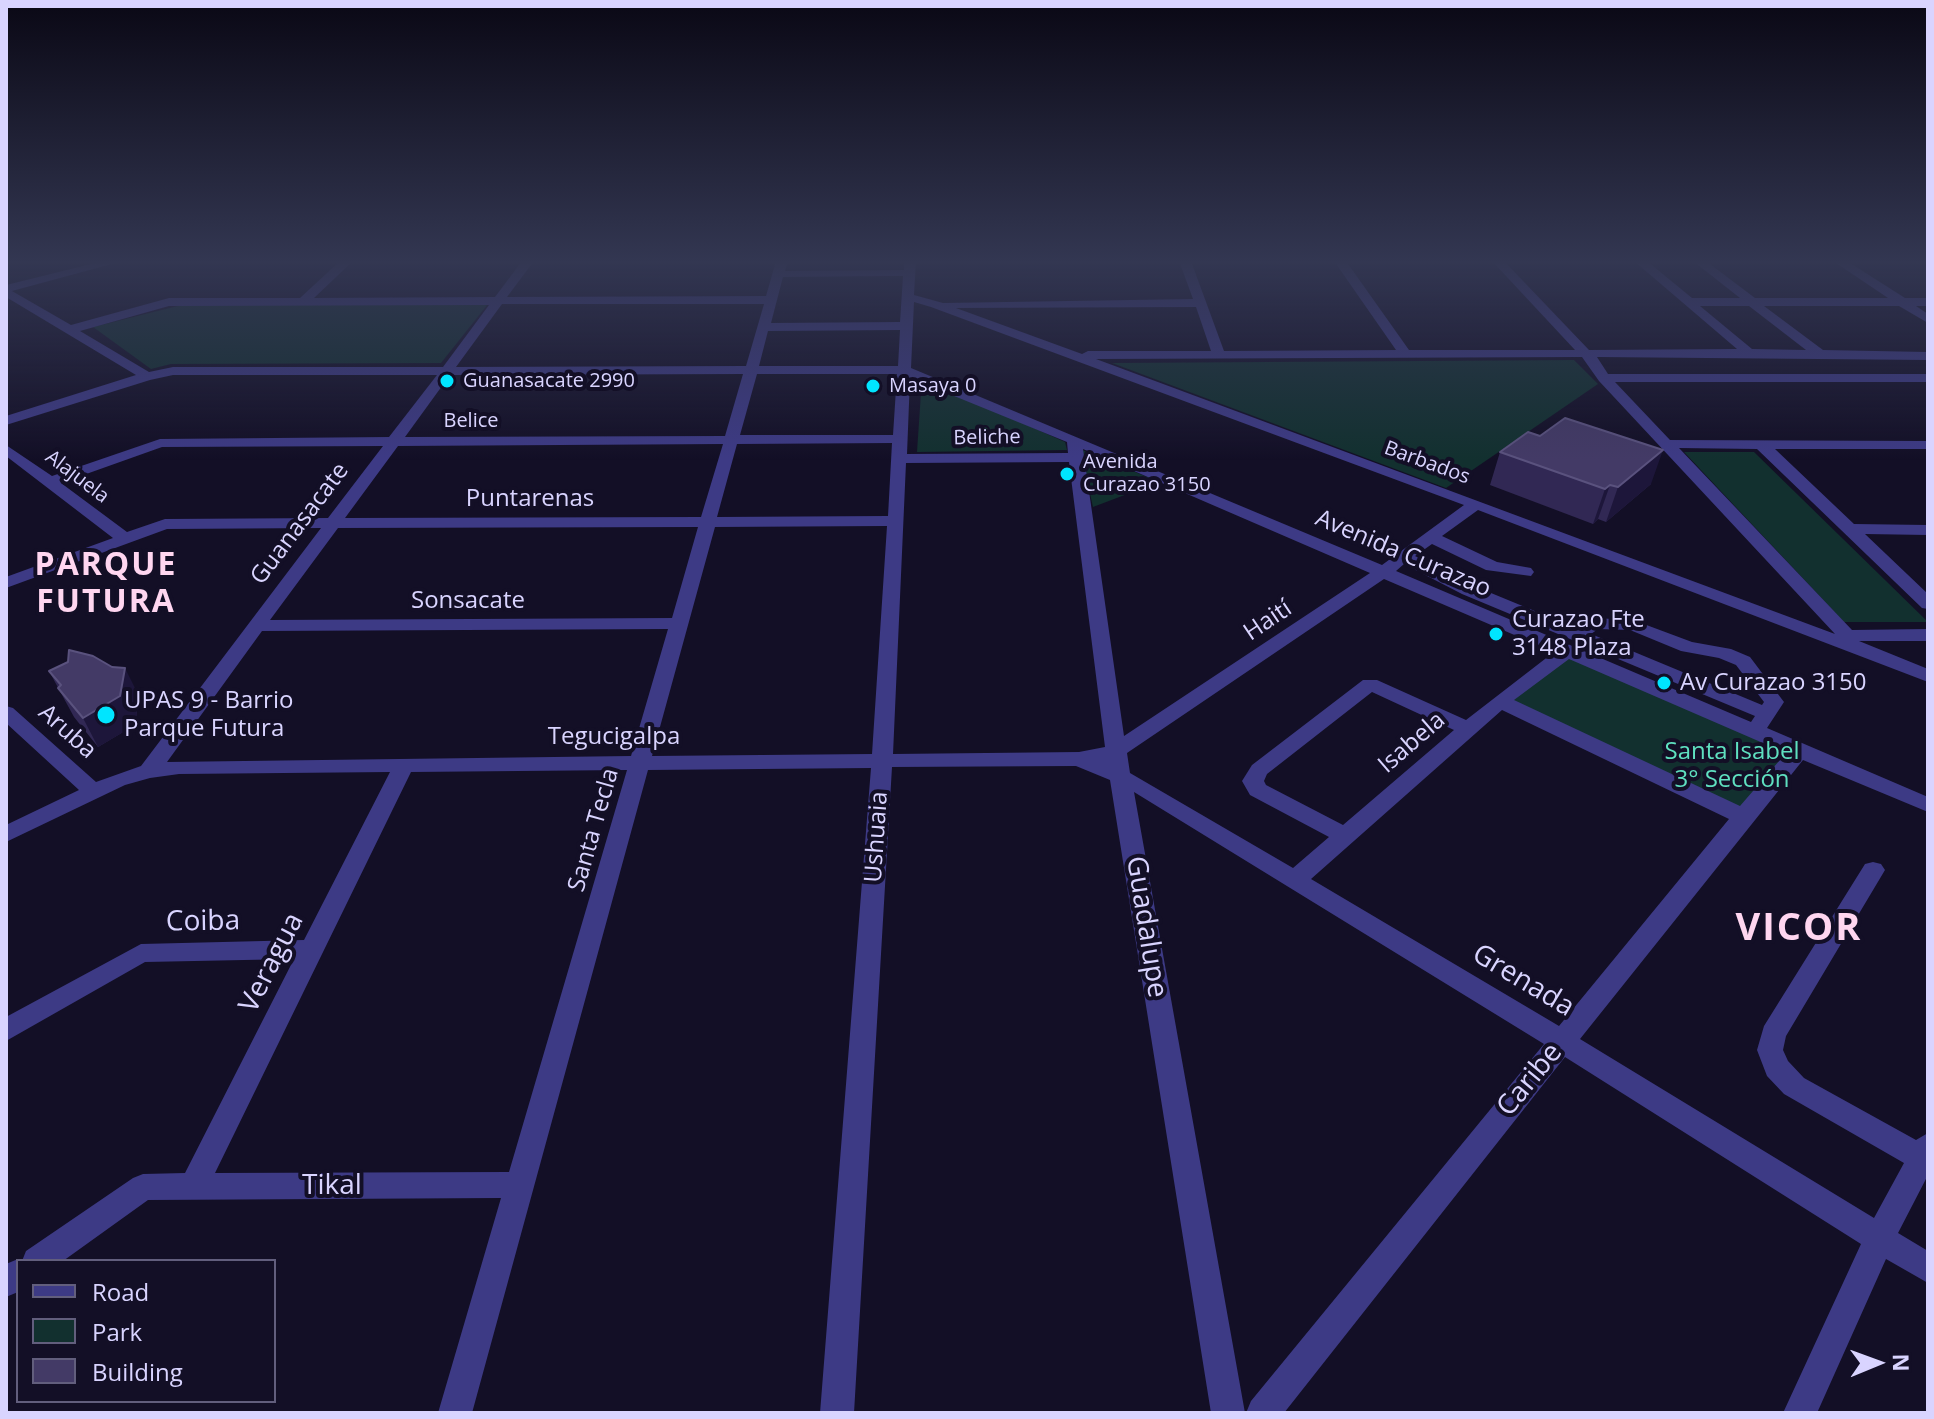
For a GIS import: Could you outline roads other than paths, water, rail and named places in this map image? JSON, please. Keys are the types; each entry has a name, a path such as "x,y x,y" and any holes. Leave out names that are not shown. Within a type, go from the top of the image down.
{"street":[{"path":"69,327 147,376"},
{"path":"72,329 78,327"},
{"name":"Guanasacate","path":"149,771 479,327"},
{"name":"Santa Tecla","path":"455,1413 764,327"},
{"name":"Ushuaia","path":"837,1413 882,761 906,327"},
{"name":"Barbados","path":"997,327 1850,642 1928,676"},
{"path":"1209,327 1219,354"},
{"path":"1386,327 1405,354"},
{"path":"1561,327 1604,378 1669,444 1850,642 1928,635"},
{"path":"1718,327 1749,353"},
{"path":"1784,327 1822,356"},
{"path":"1072,355 1749,353 1928,356"},
{"path":"6,421 147,376 186,371 903,370"},
{"name":"Avenida Curazao","path":"903,370 1075,448 1383,572 1573,643 1757,732 1928,805"},
{"path":"1604,378 1928,378"},
{"name":"Belice","path":"50,482 160,443 899,439"},
{"path":"1669,444 1928,445"},
{"path":"1761,444 1928,604"},
{"name":"Beliche","path":"898,459 1075,448"},
{"name":"Guadalupe","path":"1075,448 1119,764 1228,1413"},
{"name":"Alajuela","path":"6,449 124,538"},
{"name":"Haití","path":"1119,764 1476,504"},
{"name":"Puntarenas","path":"6,583 165,524 894,521"},
{"path":"1849,529 1928,530"},
{"path":"1430,537 1492,566 1525,572"},
{"path":"1401,556 1573,643 1765,713"},
{"name":"Sonsacate","path":"256,626 679,623"},
{"path":"1573,643 1594,623 1633,625 1688,647 1724,653 1743,661 1774,702 1765,713 1757,732"},
{"name":"Isabela","path":"1294,880 1500,701 1573,643"},
{"path":"1345,836 1258,790 1253,781 1259,770 1370,684 1468,729"},
{"path":"1500,701 1743,817"},
{"name":"Aruba","path":"6,712 93,791"},
{"name":"Caribe","path":"1263,1413 1561,1041 1800,750"},
{"name":"Grenada","path":"1079,759 1119,764 1294,880 1928,1268"},
{"name":"Tegucigalpa","path":"149,771 179,767 1079,759"},
{"name":"Veragua","path":"193,1187 404,765"},
{"path":"6,834 93,791 149,771"},
{"path":"1800,1413 1879,1239 1925,1152 1794,1086 1777,1068 1770,1050 1773,1034 1873,870"},
{"name":"Coiba","path":"6,1030 141,953 313,949"},
{"name":"Tikal","path":"40,1259 143,1187 520,1185"}],"place":[{"name":"Guanasacate 2990","path":"447,381"},
{"name":"Masaya 0","path":"873,386"},
{"name":"Avenida Curazao 3150","path":"1067,474"},
{"name":"Curazao Fte 3148 Plaza","path":"1496,634"},
{"name":"Av Curazao 3150","path":"1664,683"},
{"name":"UPAS 9 - Barrio Parque Futura","path":"106,715"}],"district":[{"name":"PARQUE FUTURA","path":"106,584"},
{"name":"VICOR","path":"1799,929"}],"park label":[{"name":"Santa Isabel 3° Sección","path":"1732,766"}]}
